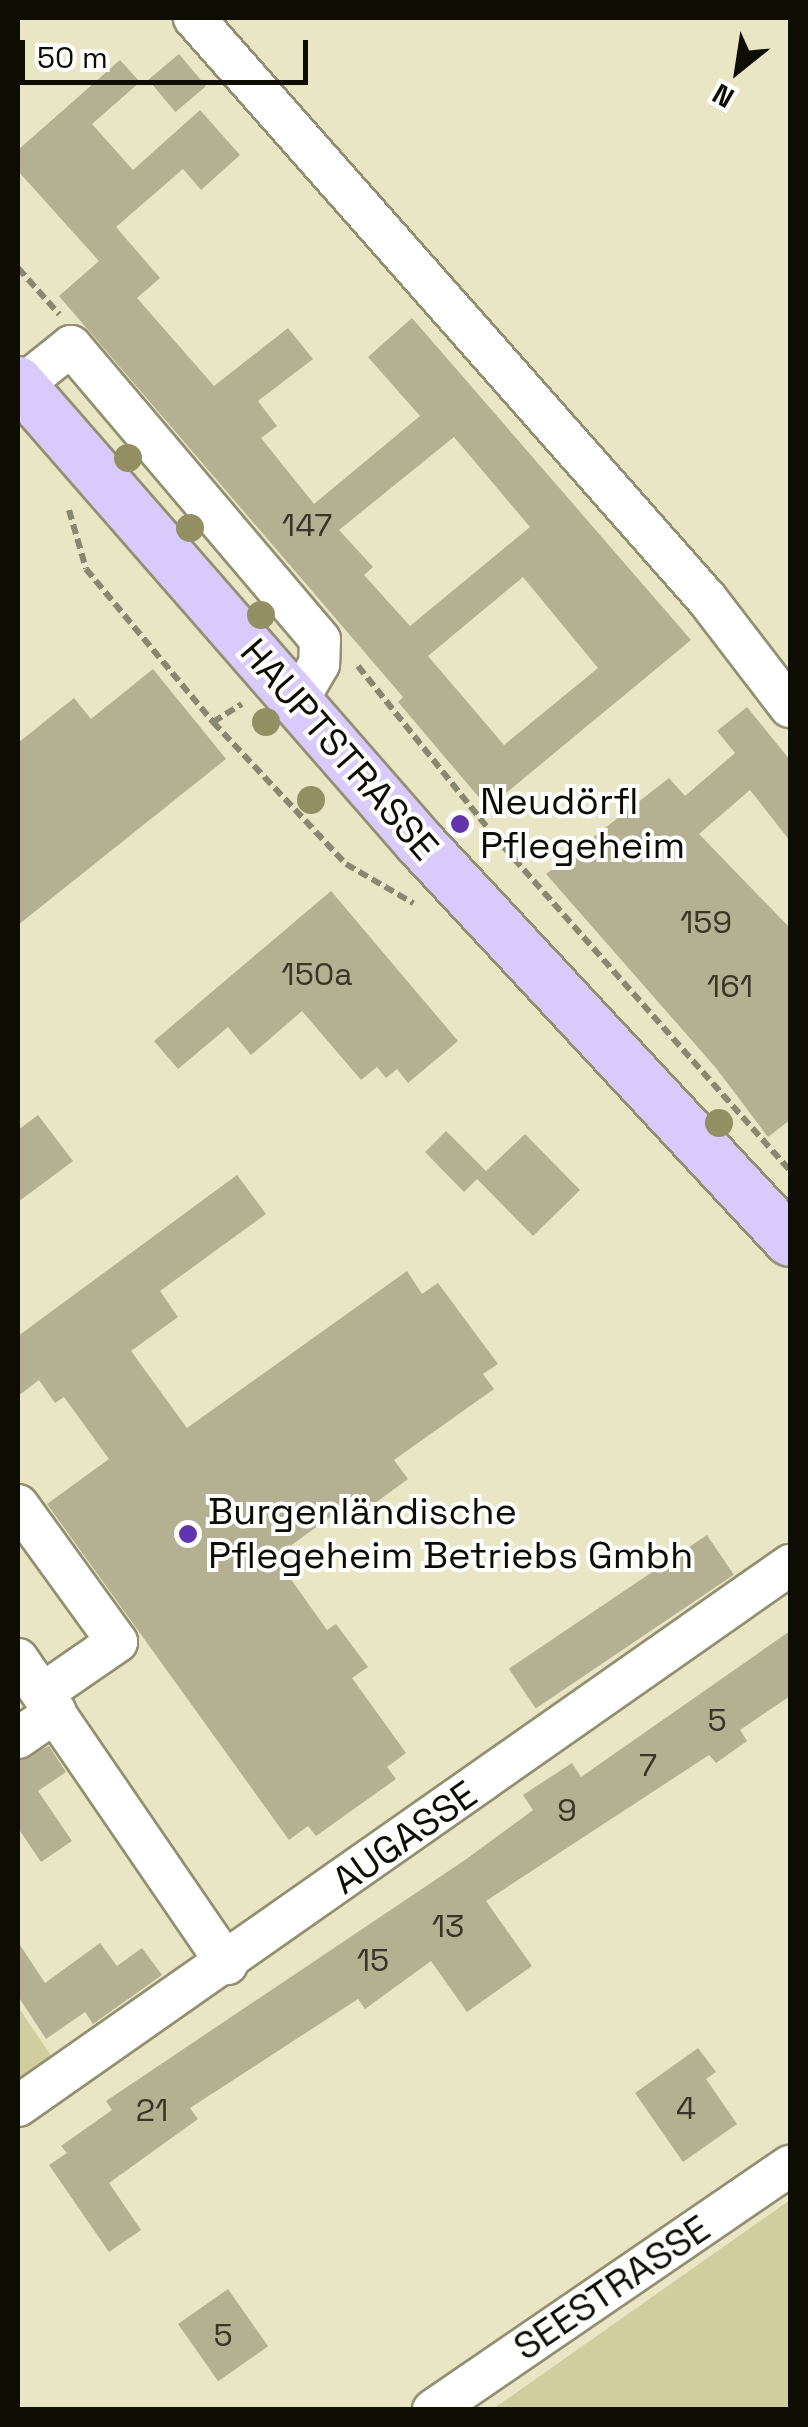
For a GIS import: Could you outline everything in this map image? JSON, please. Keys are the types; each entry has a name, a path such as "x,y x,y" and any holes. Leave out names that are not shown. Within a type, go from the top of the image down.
{"main road":[{"name":"HAUPTSTRASSE","path":"19,384 296,704 790,1242"}],"street":[{"path":"194,18 707,599 790,707"},
{"path":"18,1505 117,1642 49,1702 18,1738"},
{"name":"AUGASSE","path":"18,2106 227,1964 790,1565"},
{"path":"18,1659 227,1964"},
{"name":"SEESTRASSE","path":"433,2410 790,2166"}],"path":[{"path":"18,268 72,328"},
{"path":"86,569 213,722 346,864 424,909"},
{"path":"354,661 494,836 790,1170"}],"shaded area":[{"path":"18,2007 52,2057 18,2081"},
{"path":"790,2200 790,2409 493,2409"}],"building":[{"path":"179,54 206,86 175,112 148,80"},
{"path":"120,60 140,82 92,124 133,170 200,110 240,155 201,190 183,169 116,227 160,278 137,298 214,386 288,328 313,359 258,401 277,426 261,438 314,504 420,416 368,357 412,318 691,640 488,808 398,702 403,697 59,296 99,261 18,171 18,150","holes":["454,437 530,527 410,626 364,575 373,567 339,530","523,577 598,668 504,745 428,656"]},
{"path":"153,669 226,759 18,925 18,743 74,698 91,719"},
{"path":"747,707 790,760 790,841 750,790 699,834 790,928 790,1120 768,1137 716,1068 546,874 669,778 685,796 735,753 717,731"},
{"path":"331,891 458,1041 408,1083 397,1069 386,1078 377,1067 361,1080 302,1011 251,1055 228,1027 178,1069 154,1041"},
{"path":"38,1115 73,1161 18,1202 18,1130"},
{"path":"446,1131 486,1171 525,1134 580,1190 533,1236 477,1179 464,1192 425,1152"},
{"name":"Burgenländische Pflegeheim Betriebs Gmbh","path":"237,1175 266,1214 160,1291 178,1317 131,1351 187,1428 407,1271 422,1294 438,1283 498,1364 483,1374 494,1389 394,1460 408,1479 364,1511 355,1499 275,1557 327,1630 336,1624 368,1667 352,1678 406,1753 387,1767 396,1779 316,1836 308,1826 289,1840 47,1504 109,1459 64,1397 55,1403 39,1380 18,1396 18,1336"},
{"path":"707,1535 734,1575 536,1708 509,1669"},
{"path":"790,1631 790,1696 740,1730 747,1741 716,1763 709,1755 486,1901 532,1966 467,2012 431,1961 365,2009 358,1999 190,2108 198,2119 109,2183 141,2230 109,2252 49,2165 67,2153 61,2146 112,2110 106,2101 465,1860 533,1810 523,1795 572,1763 581,1777"},
{"path":"49,1746 66,1772 38,1791 72,1841 41,1862 18,1828 18,1761"},
{"path":"18,1942 45,1983 100,1943 117,1966 142,1948 162,1975 93,2024 85,2012 46,2039 18,1996"},
{"path":"698,2048 716,2072 706,2079 737,2124 683,2162 635,2093"},
{"path":"228,2289 268,2346 218,2381 178,2324"}],"place":[{"name":"Neudörfl Pflegeheim","path":"460,824"},
{"name":"Burgenländische Pflegeheim Betriebs Gmbh","path":"188,1534"}]}
